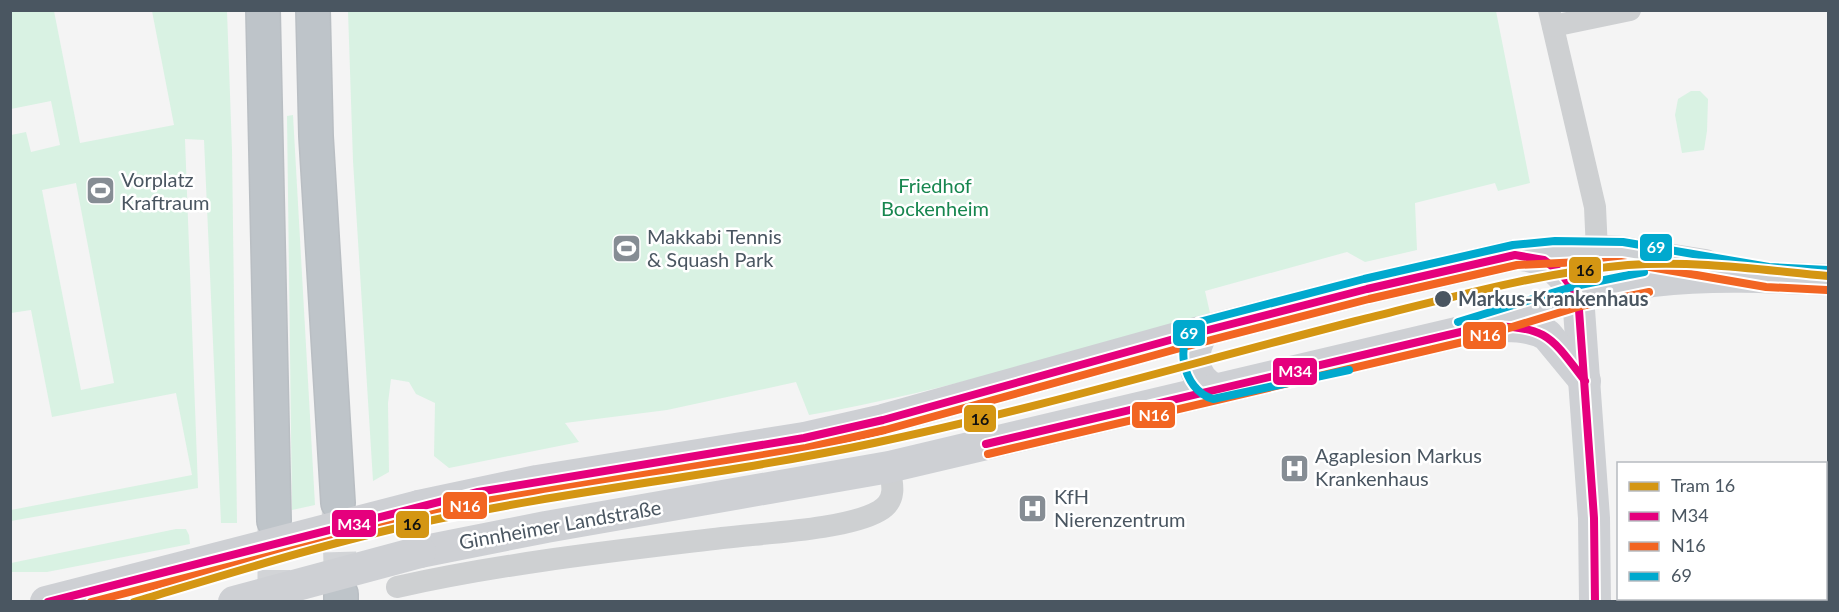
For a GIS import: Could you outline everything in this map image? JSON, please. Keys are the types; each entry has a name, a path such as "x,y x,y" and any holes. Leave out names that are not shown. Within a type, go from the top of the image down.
{"highway":[{"path":"263,10 274,521"},
{"path":"313,10 316,136 338,503"}],"main road":[{"name":"Ginnheimer Landstraße","path":"46,602 478,492 804,438 883,420 1366,289 1515,255 1597,251 1667,259 1768,277"},
{"path":"1515,255 1544,260 1561,273 1578,296 1594,528 1595,602"},
{"name":"Ginnheimer Landstraße","path":"234,602 420,552 525,530 889,467 1486,326 1578,296 1629,285 1675,279 1768,277 1828,280"},
{"path":"1486,326 1520,326 1540,331 1551,338 1585,381"},
{"path":"1203,332 1195,347 1194,362 1200,379 1214,389"}],"street":[{"path":"1578,296 1597,251 1597,220 1551,18 1630,10"},
{"name":"Ginnheimer Landstraße","path":"397,587 616,550 823,526 862,518 879,512 891,499 893,490 889,467"}],"green space":[{"path":"11,10 54,11 80,143 174,125 152,11 227,11 232,150 237,523 221,523 204,140 185,139 198,488 11,521 11,510 192,475 176,393 52,417 31,310 11,313 11,135 26,132 31,152 60,145 51,101 11,109","holes":["76,183 114,383 81,390 42,190"]},
{"name":"Friedhof Bockenheim","path":"348,11 1496,11 1530,183 1498,191 1495,183 1415,203 1417,250 1365,262 1347,252 1205,291 1210,313 961,382 809,415 796,382 667,410 565,423 579,442 449,468 434,456 435,403 416,394 409,382 391,379 388,403 389,472 373,481 353,161"},
{"path":"1691,91 1700,91 1708,99 1707,131 1704,150 1682,153 1675,115 1678,99"},
{"path":"293,115 315,505 292,510 287,116"},
{"path":"176,529 186,529 190,544 47,572 11,572 11,563"}],"tunnel":[{"path":"338,503 341,594"},
{"path":"274,521 274,602"}],"tram line":[{"name":"16","path":"134,602 347,540 419,523 533,501 818,454 935,430 1356,321 1525,280 1593,269 1653,264 1728,266 1828,276"}],"transit line":[{"name":"69","path":"1349,370 1213,399 1202,394 1194,386 1184,364 1183,352 1185,340 1199,322 1364,279 1513,245 1555,241 1623,242 1769,267 1828,270"},
{"name":"M34","path":"48,602 478,492 804,438 883,420 1181,337 1367,289 1515,255 1544,260 1561,273 1578,296 1594,518 1595,602"},
{"name":"N16","path":"91,602 480,502 806,448 885,430 1184,347 1369,299 1517,265 1621,262 1766,287 1827,290"},
{"name":"69","path":"1458,322 1575,286 1644,272"},
{"name":"N16","path":"988,454 1463,342 1581,306 1649,292"},
{"name":"M34","path":"986,444 1486,326 1522,328 1545,336 1563,353 1585,381"}],"place":[{"name":"Vorplatz Kraftraum","path":"100,191"},
{"name":"Makkabi Tennis & Squash Park","path":"626,248"},
{"name":"Markus-Krankenhaus","path":"1443,299"},
{"name":"Agaplesion Markus Krankenhaus","path":"1294,468"},
{"name":"KfH Nierenzentrum","path":"1033,509"}]}
